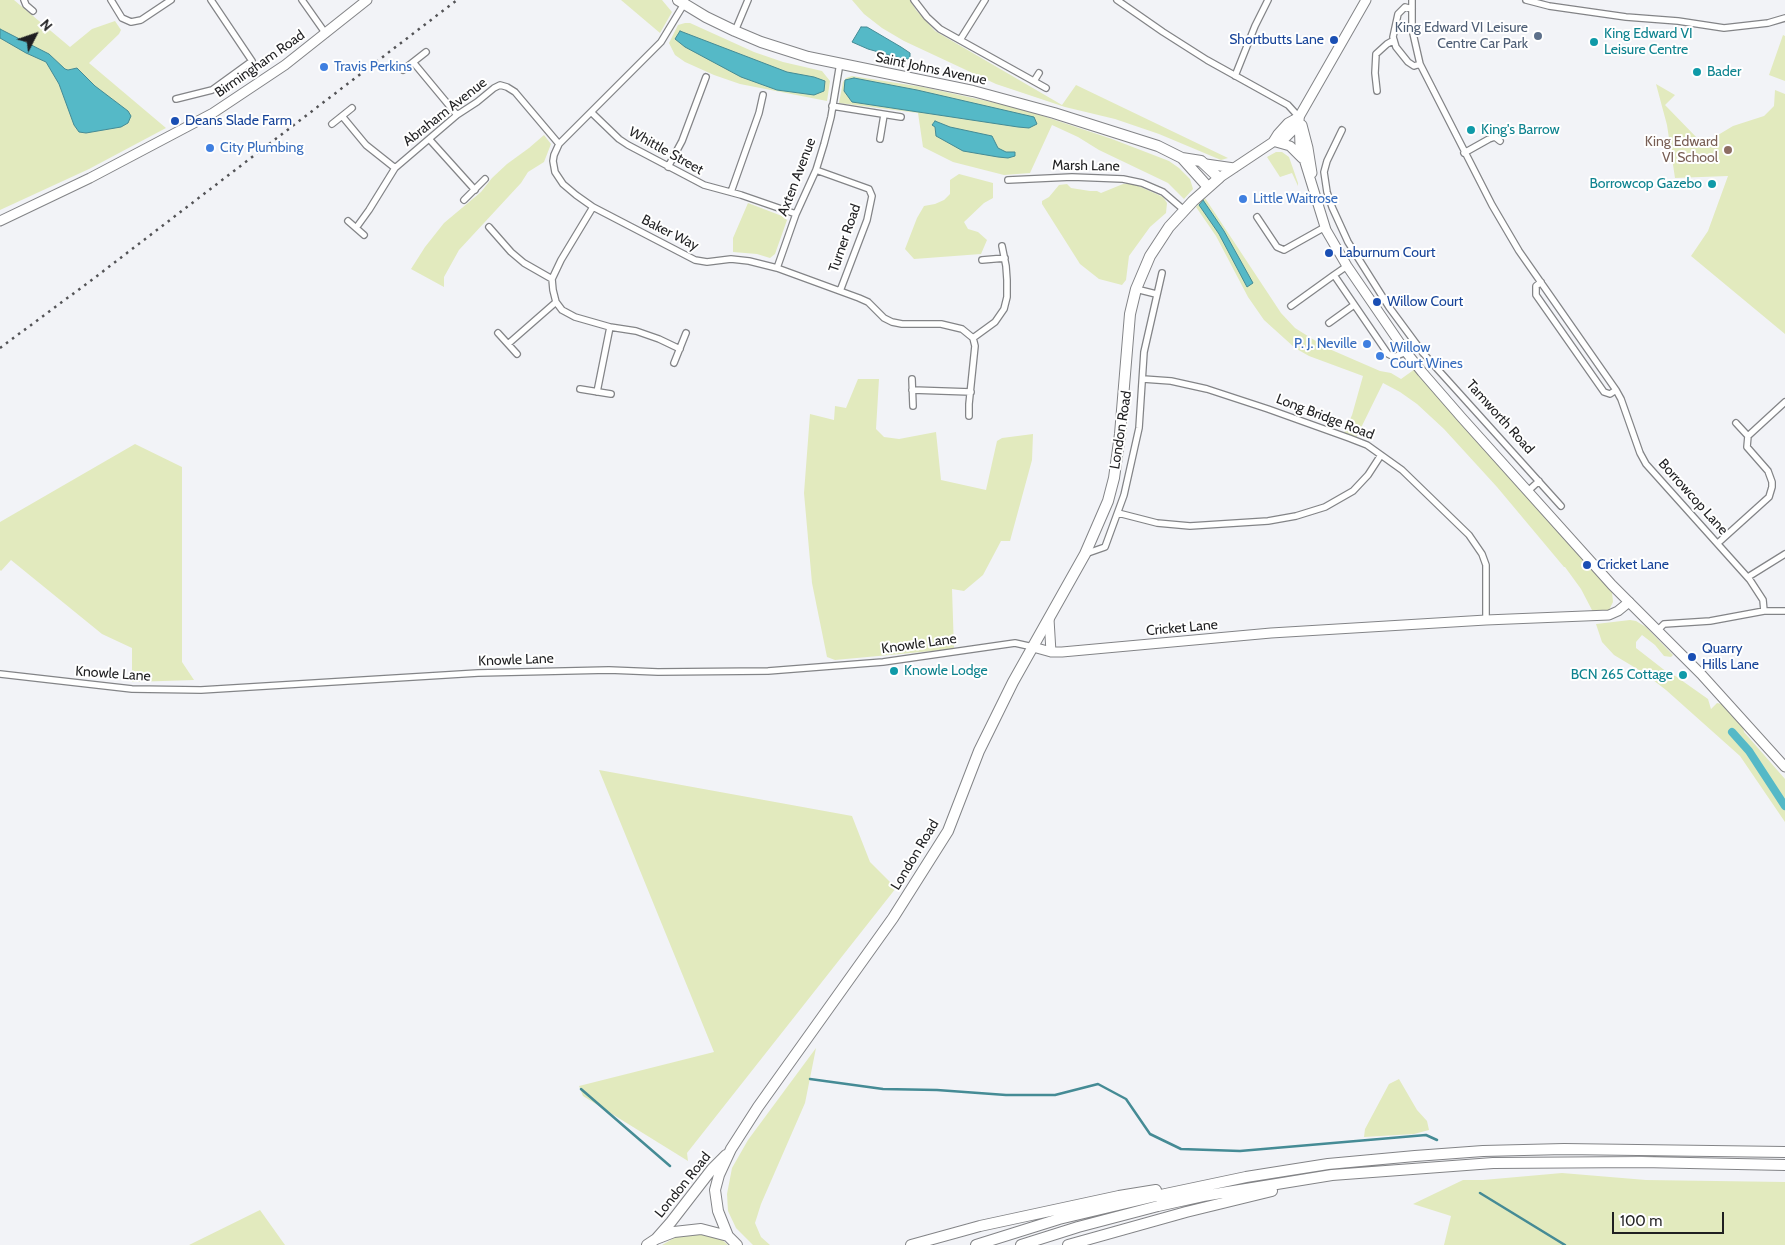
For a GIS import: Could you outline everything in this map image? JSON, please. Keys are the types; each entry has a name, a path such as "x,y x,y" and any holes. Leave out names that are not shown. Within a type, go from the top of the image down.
{"highway":[{"name":"Saint Johns Avenue","path":"681,2 734,31 808,57 973,91 1054,113 1158,146 1182,158 1208,187"},
{"name":"Saint Johns Avenue","path":"1182,158 1197,159 1206,164"},
{"path":"1206,164 1219,178"},
{"name":"London Road","path":"728,1236 718,1211 715,1190 719,1175 731,1149 758,1107 893,918 948,831 979,751 1013,682 1085,554 1108,502 1114,478 1120,434 1130,314 1136,289 1150,256 1169,227 1196,198 1219,178"},
{"name":"London Road","path":"656,1238 671,1222 712,1169 731,1149"},
{"path":"976,1245 1059,1219 1202,1186 1328,1164 1483,1151 1564,1149 1785,1152"},
{"path":"1021,1245 1078,1227 1203,1196 1332,1175 1493,1163 1642,1162 1785,1165"},
{"path":"1068,1245 1252,1195 1423,1168"},
{"path":"911,1245 980,1226 1118,1196 1149,1190 1202,1186"},
{"path":"647,1245 656,1238 684,1230 702,1229 728,1236 738,1245"}],"main road":[{"name":"Birmingham Road","path":"0,221 90,178 198,122 265,80 367,0"},
{"path":"1300,117 1366,0"},
{"name":"London Road","path":"1219,178 1273,142 1288,123 1300,117"},
{"name":"Tamworth Road","path":"1300,117 1300,146 1326,228 1347,266 1406,352 1612,585 1701,674 1785,767"},
{"name":"Tamworth Road","path":"1300,117 1311,164 1312,186"},
{"path":"1273,142 1290,146 1304,160"},
{"path":"1206,164 1235,168"},
{"name":"Cricket Lane","path":"1033,647 1051,652 1271,633 1486,620 1609,615 1618,611 1629,602"},
{"path":"1049,619 1051,652"}],"street":[{"path":"24,0 26,5 33,11"},
{"path":"111,0 122,18 131,22 140,20 171,0"},
{"path":"176,98 212,90 252,61 211,0"},
{"path":"302,0 326,34"},
{"path":"734,31 748,0"},
{"path":"914,0 927,18 940,28 1046,88"},
{"path":"960,40 986,0"},
{"path":"1117,0 1162,32 1288,105 1300,117"},
{"path":"1235,76 1254,26 1268,0"},
{"name":"Borrowcop Lane","path":"1412,0 1412,28 1420,64 1464,153 1508,234 1616,390 1646,464 1748,577 1764,600 1764,611"},
{"path":"1526,0 1549,6 1626,17 1678,21 1724,28 1768,23 1785,18"},
{"path":"559,144 661,42 676,17 681,2"},
{"path":"1412,9 1405,8 1398,14 1394,29 1394,40 1396,46 1408,62 1414,66 1420,64"},
{"path":"1377,91 1375,73 1376,54 1394,40"},
{"path":"403,70 426,52"},
{"path":"413,62 457,115"},
{"name":"Axten Avenue","path":"777,268 796,214 816,170 824,144 840,63"},
{"path":"1034,81 1038,73"},
{"path":"668,168 682,142 706,77"},
{"name":"Abraham Avenue","path":"356,228 395,168 457,115 500,85 507,86 515,92 559,144"},
{"path":"731,192 759,113 763,95"},
{"path":"832,106 901,117"},
{"path":"332,124 352,108"},
{"name":"Whittle Street","path":"591,112 618,139 668,168 704,185 796,214"},
{"path":"880,139 884,115"},
{"path":"342,116 366,145 395,168"},
{"name":"Tamworth Road","path":"1342,130 1327,161 1324,172 1327,192 1339,224 1362,266 1406,332 1423,353 1561,506"},
{"path":"1464,153 1489,139 1495,137 1500,140"},
{"path":"430,140 475,190"},
{"name":"Baker Way","path":"559,144 553,161 555,172 563,184 593,207 695,260 707,262 726,259 743,260 777,268 868,302 884,318 892,322 952,326 962,329 973,338"},
{"name":"Turner Road","path":"816,170 869,189 872,196 867,220 840,291"},
{"name":"Marsh Lane","path":"1008,180 1072,176 1123,179 1142,183 1163,192 1184,210"},
{"path":"464,200 485,180"},
{"path":"593,207 561,260 552,279 556,302 562,310 575,317 610,327 624,328 646,334 680,349"},
{"path":"1257,217 1277,247 1284,250 1326,228 1339,224"},
{"path":"348,221 364,235"},
{"path":"489,227 511,252 552,279"},
{"path":"969,416 976,346 973,338 995,322 1004,309 1007,297 1008,280 1002,246"},
{"path":"982,260 1005,258"},
{"path":"1291,306 1347,266"},
{"name":"London Road","path":"1085,554 1105,547 1118,514 1138,428 1144,352 1162,273"},
{"path":"1334,275 1388,354 1394,357 1406,352"},
{"path":"1541,282 1536,286 1536,295 1604,392 1610,394 1616,390"},
{"path":"1136,289 1156,294"},
{"path":"508,344 556,302"},
{"path":"1329,323 1354,305"},
{"path":"597,392 610,327"},
{"path":"498,333 517,354"},
{"path":"674,363 686,333"},
{"path":"912,379 913,406"},
{"name":"Long Bridge Road","path":"1143,379 1171,381 1216,392 1349,438 1381,455 1402,470 1469,535 1482,554 1486,565 1486,620"},
{"path":"580,389 611,394"},
{"path":"912,390 970,392"},
{"path":"1748,436 1785,402"},
{"path":"1718,543 1770,496 1772,487 1768,471 1748,447 1748,436 1736,424"},
{"path":"1118,514 1157,523 1190,526 1268,521 1296,516 1325,507 1353,491 1368,475 1381,455"},
{"path":"1528,491 1539,481"},
{"path":"1748,577 1785,554"},
{"path":"1658,630 1664,624 1710,621 1764,611 1785,611"},
{"name":"Knowle Lane","path":"0,674 132,689 201,690 478,673 609,670 707,672 785,670 883,662 1015,643 1033,647"}],"green space":[{"path":"0,0 14,0 70,47 92,29 115,21 121,30 119,34 89,63 166,128 89,169 0,210"},
{"path":"621,0 662,0 672,12 660,33"},
{"path":"852,0 910,0 916,10 935,31 1062,105 1076,85 1228,158 1221,160 1159,134 1115,119 1065,107 996,84 904,41 882,28 864,14"},
{"path":"690,23 754,52 783,62 822,71 830,81 827,101 740,84 685,62 675,55 669,43 678,25"},
{"path":"1783,35 1785,36 1785,81 1769,75"},
{"path":"852,76 923,87 1014,107 1040,115 1112,139 1169,161 1190,179 1193,189 1184,199 1168,183 1052,125 1030,173 1004,175 953,162 923,147 918,113 839,103 843,82 846,78"},
{"path":"1656,84 1675,95 1665,105 1699,140 1703,137 1708,141 1733,126 1764,116 1774,106 1775,90 1785,94 1785,334 1691,256 1708,231 1728,176 1675,178 1667,125"},
{"path":"544,135 551,144 544,162 528,172 521,183 459,250 444,277 444,287 411,269 444,223 481,192 507,164"},
{"path":"1276,152 1282,152 1289,157 1298,186 1292,173 1280,177 1267,157"},
{"path":"959,174 993,183 993,198 984,203 964,222 968,229 978,232 987,240 981,254 914,259 905,249 917,218 924,206 944,200 950,194 950,180"},
{"path":"1067,184 1071,188 1101,193 1123,184 1134,184 1163,197 1167,203 1166,213 1150,227 1129,256 1126,280 1122,285 1099,279 1080,264 1042,204 1042,201 1049,197 1059,185"},
{"path":"1205,198 1281,313 1295,328 1327,348 1380,371 1391,373 1401,379 1415,369 1612,592 1613,602 1609,610 1593,612 1581,589 1565,567 1497,487 1444,429 1417,404 1400,392 1383,383 1356,438 1344,433 1352,415 1363,376 1309,356 1295,348 1264,320 1248,297 1216,236 1196,207"},
{"path":"748,203 782,216 787,220 775,254 770,258 757,254 733,252 733,238"},
{"path":"858,379 879,379 876,429 884,437 899,439 936,432 941,480 986,490 997,441 1002,438 1033,434 1032,460 1010,541 1001,541 983,575 964,591 952,589 954,649 835,660 827,657 812,583 804,493 810,414 834,420 835,406 846,408"},
{"path":"135,444 182,467 182,662 194,680 132,682 132,648 102,634 11,560 0,570 0,522"},
{"path":"1630,620 1646,627 1673,655 1671,657 1664,656 1655,645 1642,635 1636,642 1636,648 1672,676 1674,675 1708,699 1711,709 1717,703 1722,704 1785,779 1785,822 1740,756 1666,690 1644,673 1614,655 1602,642 1596,624"},
{"path":"599,770 852,816 870,862 896,888 687,1153 688,1161 583,1096 579,1086 714,1052"},
{"path":"816,1048 805,1103 761,1204 755,1223 761,1237 770,1245 753,1245 736,1228 728,1211 727,1194 732,1168 748,1140"},
{"path":"1399,1079 1417,1110 1427,1121 1429,1130 1414,1134 1364,1137 1365,1129 1389,1084"},
{"path":"1562,1173 1646,1180 1785,1182 1785,1245 1444,1245 1451,1216 1413,1204 1463,1180"},
{"path":"260,1210 285,1245 189,1245"},
{"path":"698,1233 720,1238 728,1245 662,1245 676,1237"}],"water":[{"path":"861,27 867,27 901,47 910,53 910,57 903,59 868,49 852,42"},
{"path":"0,29 49,54 65,69 77,68 95,86 128,111 131,116 128,123 121,127 86,133 79,132 74,125 59,84 46,62 0,38"},
{"path":"680,31 787,72 825,81 824,91 814,95 777,90 741,77 685,47 675,39"},
{"path":"854,78 917,90 1034,117 1037,124 1029,128 1018,127 852,102 844,91 845,80"},
{"path":"935,121 950,127 992,136 998,148 1006,152 1015,152 1015,156 1008,158 963,151 936,136 935,127 932,125"},
{"path":"1203,200 1224,231 1253,283 1247,287 1219,234 1199,205"}],"waterway":[{"path":"1732,732 1749,751 1785,806"},
{"path":"810,1079 883,1089 937,1090 1006,1095 1055,1095 1098,1084 1126,1099 1150,1134 1181,1149 1240,1151 1426,1135 1437,1140"},
{"path":"581,1089 670,1166"},
{"path":"1480,1193 1565,1245"}],"railway":[{"path":"0,348 457,0"}],"place":[{"name":"King Edward VI Leisure Centre Car Park","path":"1538,36"},
{"name":"Shortbutts Lane","path":"1334,40"},
{"name":"King Edward VI Leisure Centre","path":"1594,42"},
{"name":"Travis Perkins","path":"324,67"},
{"name":"Bader","path":"1697,72"},
{"name":"Deans Slade Farm","path":"175,121"},
{"name":"King's Barrow","path":"1471,130"},
{"name":"City Plumbing","path":"210,148"},
{"name":"King Edward VI School","path":"1728,150"},
{"name":"Borrowcop Gazebo","path":"1712,184"},
{"name":"Little Waitrose","path":"1243,199"},
{"name":"Laburnum Court","path":"1329,253"},
{"name":"Willow Court","path":"1377,302"},
{"name":"P. J. Neville","path":"1367,344"},
{"name":"Willow Court Wines","path":"1380,356"},
{"name":"Cricket Lane","path":"1587,565"},
{"name":"Quarry Hills Lane","path":"1692,657"},
{"name":"Knowle Lodge","path":"894,671"},
{"name":"BCN 265 Cottage","path":"1683,675"}]}
